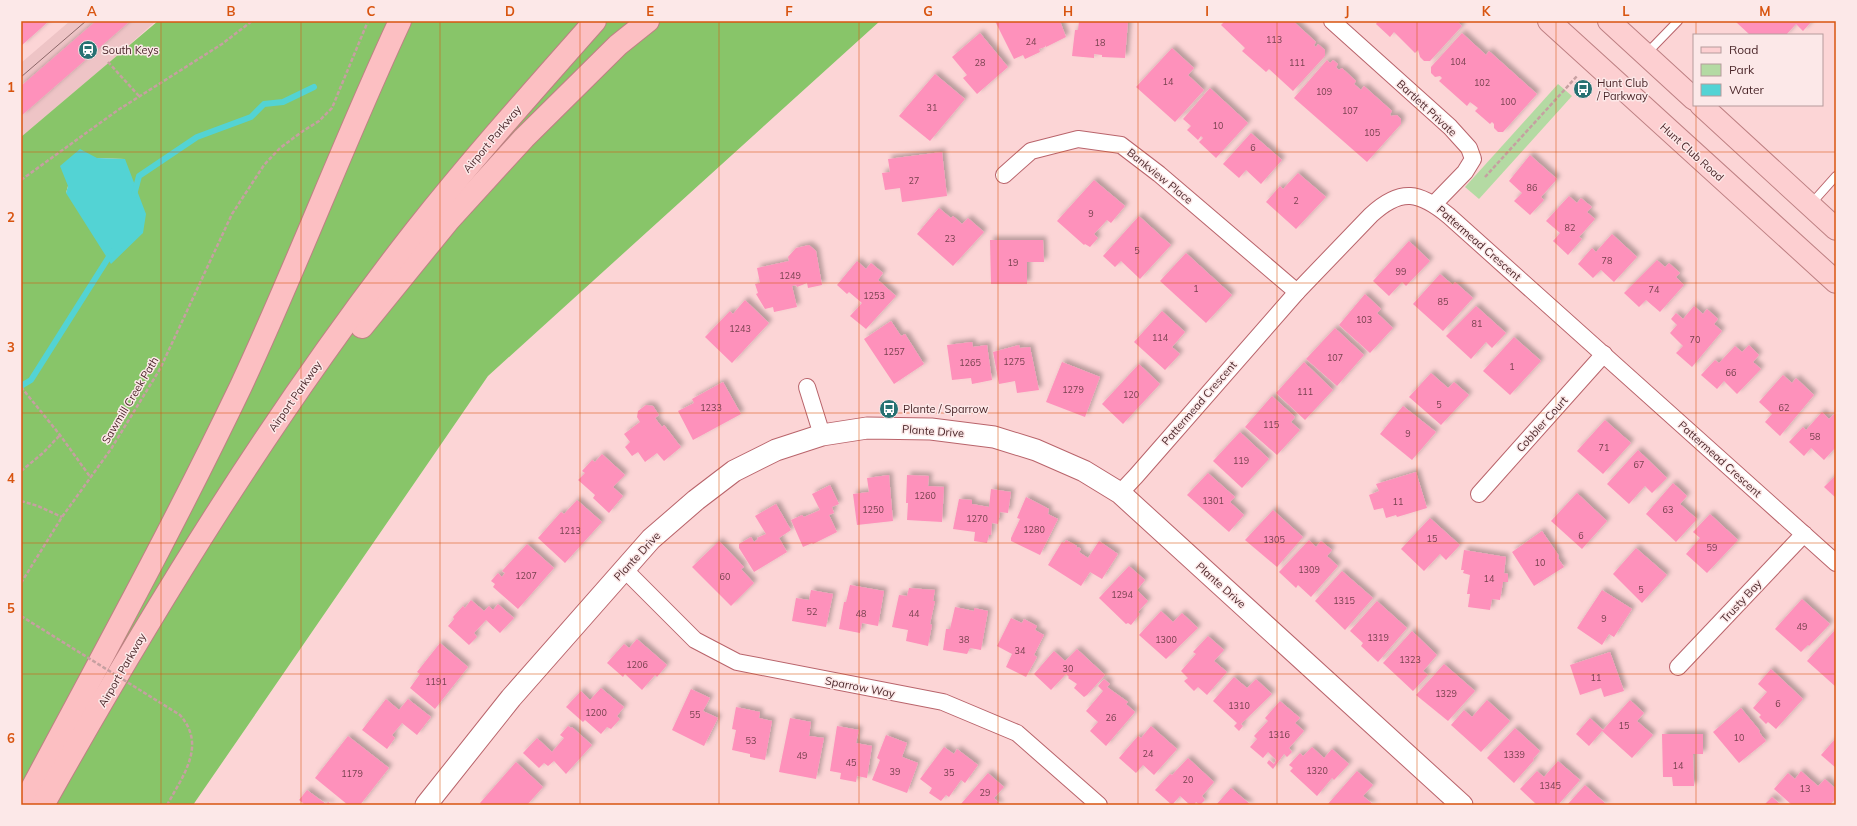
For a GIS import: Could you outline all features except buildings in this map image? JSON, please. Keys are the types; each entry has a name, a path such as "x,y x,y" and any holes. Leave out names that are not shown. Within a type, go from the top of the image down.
{"highway":[{"path":"23,805 173,521 240,386 362,103 400,21"},
{"name":"Airport Parkway","path":"43,805 138,641 237,482 307,379 415,232 496,134 595,21"},
{"path":"237,482 449,220 529,133 618,45 648,21"}],"main road":[{"name":"Hunt Club Road","path":"1549,21 1591,61 1836,282"},
{"path":"1609,21 1693,98"},
{"path":"1701,106 1836,229"}],"street":[{"name":"Bartlett Private","path":"1332,21 1450,127 1469,148 1473,159 1466,172 1434,204"},
{"name":"Bankview Place","path":"1004,175 1031,150 1078,139 1121,145 1159,174 1297,292"},
{"name":"Pattermead Crescent","path":"1120,492 1136,476 1297,292 1383,203 1408,196 1422,197 1434,204 1604,354 1836,563"},
{"name":"Cobbler Court","path":"1479,494 1604,354"},
{"path":"807,386 822,435"},
{"name":"Plante Drive","path":"426,805 511,698 624,569 651,539 696,500 734,471 776,450 822,435 867,428 931,429 994,437 1036,450 1084,471 1120,492 1462,805"},
{"name":"Trusty Bay","path":"1678,667 1804,534"},
{"name":"Sparrow Way","path":"624,569 696,640 737,662 943,702 1017,733 1099,805"}],"lane":[{"path":"1645,54 1678,21"},
{"path":"1810,206 1836,176"}],"path":[{"path":"21,180 139,96 222,44 252,21"},
{"name":"Sawmill Creek Path","path":"21,583 62,516 91,478 160,369 232,214 264,165 280,148 302,131 319,121 332,108 368,21"},
{"path":"1480,182 1591,61"},
{"path":"108,62 139,96"},
{"path":"21,387 91,478"},
{"path":"21,471 42,454 60,436"},
{"path":"21,501 62,516"},
{"path":"21,616 180,715 188,726 193,751 191,760 167,805"}],"shaded area":[{"path":"70,21 156,21 21,141 21,63"}],"green space":[{"path":"158,21 880,21 488,376 193,805 21,805 21,137","holes":["97,158 125,159 66,193 68,186"]},
{"path":"1558,84 1572,96 1479,199 1465,187"}],"water":[{"path":"80,149 97,158 125,159 146,214 143,233 111,264 66,193 68,186 60,166"}],"waterway":[{"path":"134,195 139,176 197,137 251,117 264,104 283,102 314,87"},
{"path":"21,386 31,380 112,252"}],"tram line":[{"path":"21,77 86,21"}],"place":[{"name":"South Keys","path":"88,50"},
{"name":"Hunt Club / Parkway","path":"1583,89"},
{"name":"Plante / Sparrow","path":"889,409"}]}
